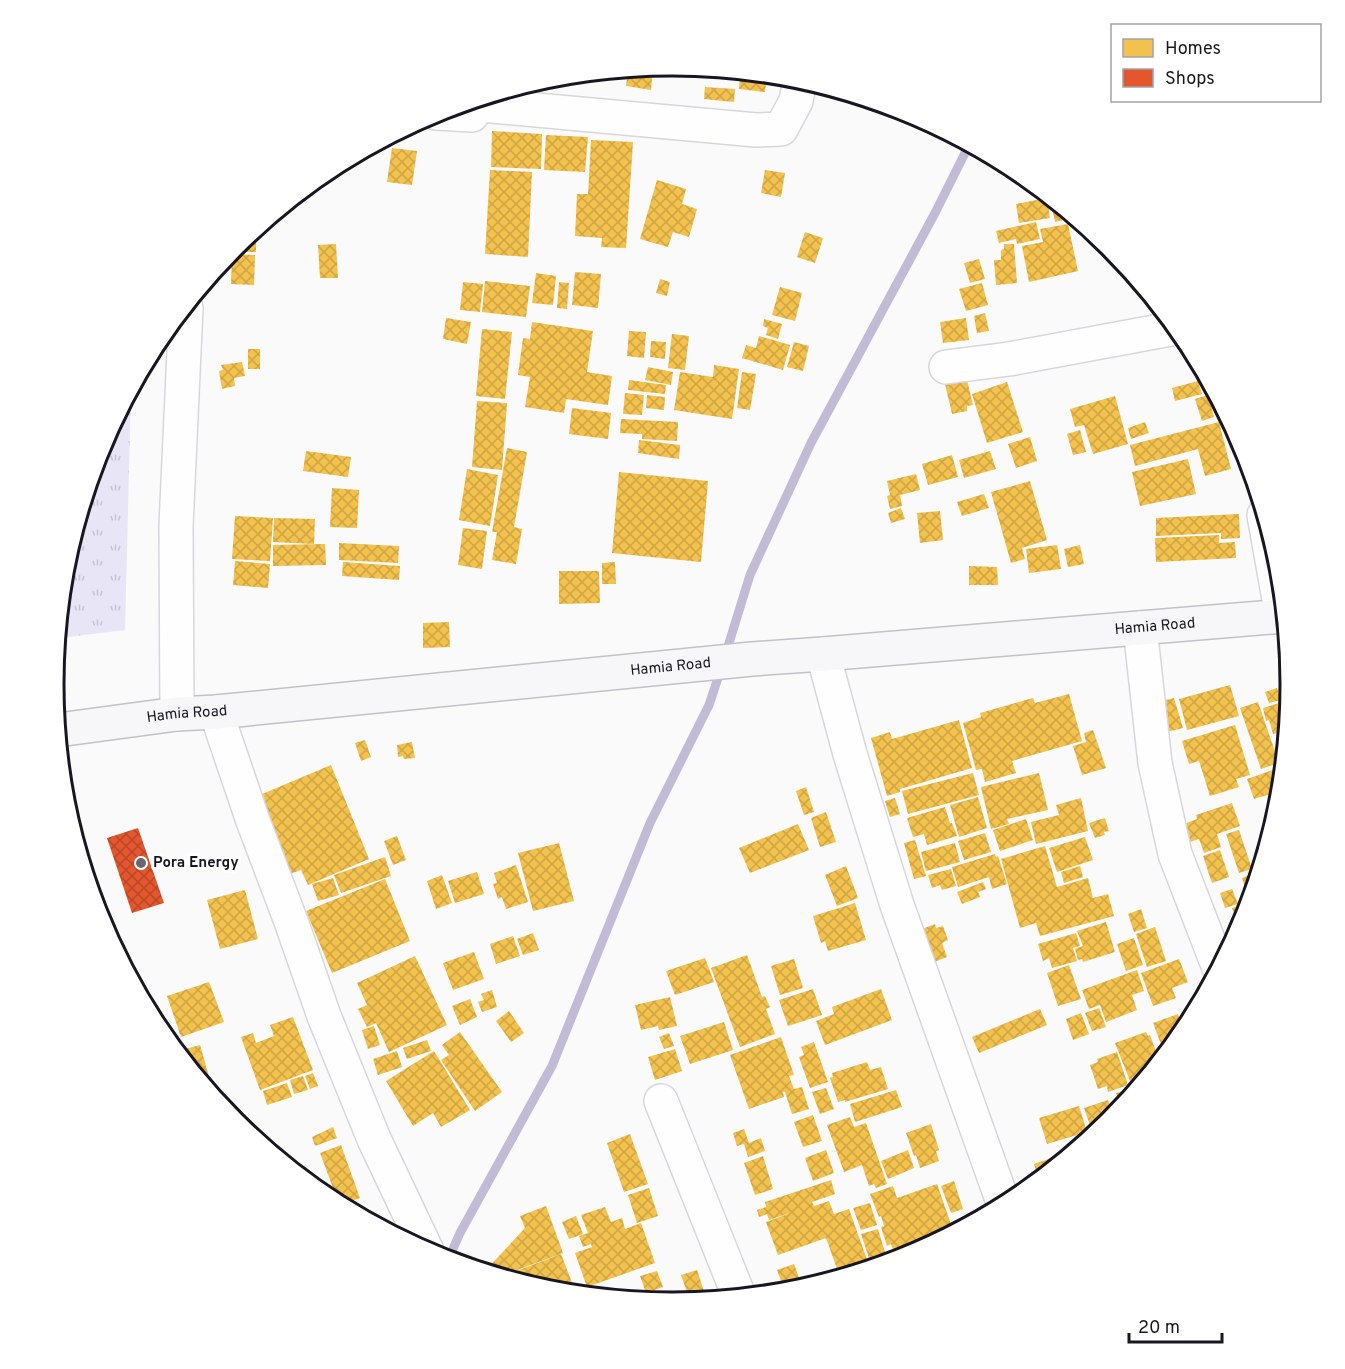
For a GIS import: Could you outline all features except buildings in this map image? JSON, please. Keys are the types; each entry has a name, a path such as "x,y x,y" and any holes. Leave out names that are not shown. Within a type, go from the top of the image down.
{"main road":[{"name":"Hamia Road","path":"66,729 177,714 752,658 1276,617"}],"street":[{"path":"490,105 756,130 781,129 796,101 798,90"},
{"path":"177,714 176,526 185,321"},
{"path":"946,368 1167,331"},
{"path":"1140,628 1155,763 1175,854 1215,958"},
{"path":"824,654 850,754 897,905 1001,1195"},
{"path":"216,712 324,1016 374,1139 421,1237"},
{"path":"661,1101 736,1289"}],"green space":[{"path":"131,409 125,630 67,637 76,566 85,527 111,452"}],"waterway":[{"path":"725,656 750,575 811,443 965,152"},
{"path":"452,1251 552,1066 650,823 709,705 721,669"}],"place":[{"name":"Pora Energy","path":"141,863"}]}
